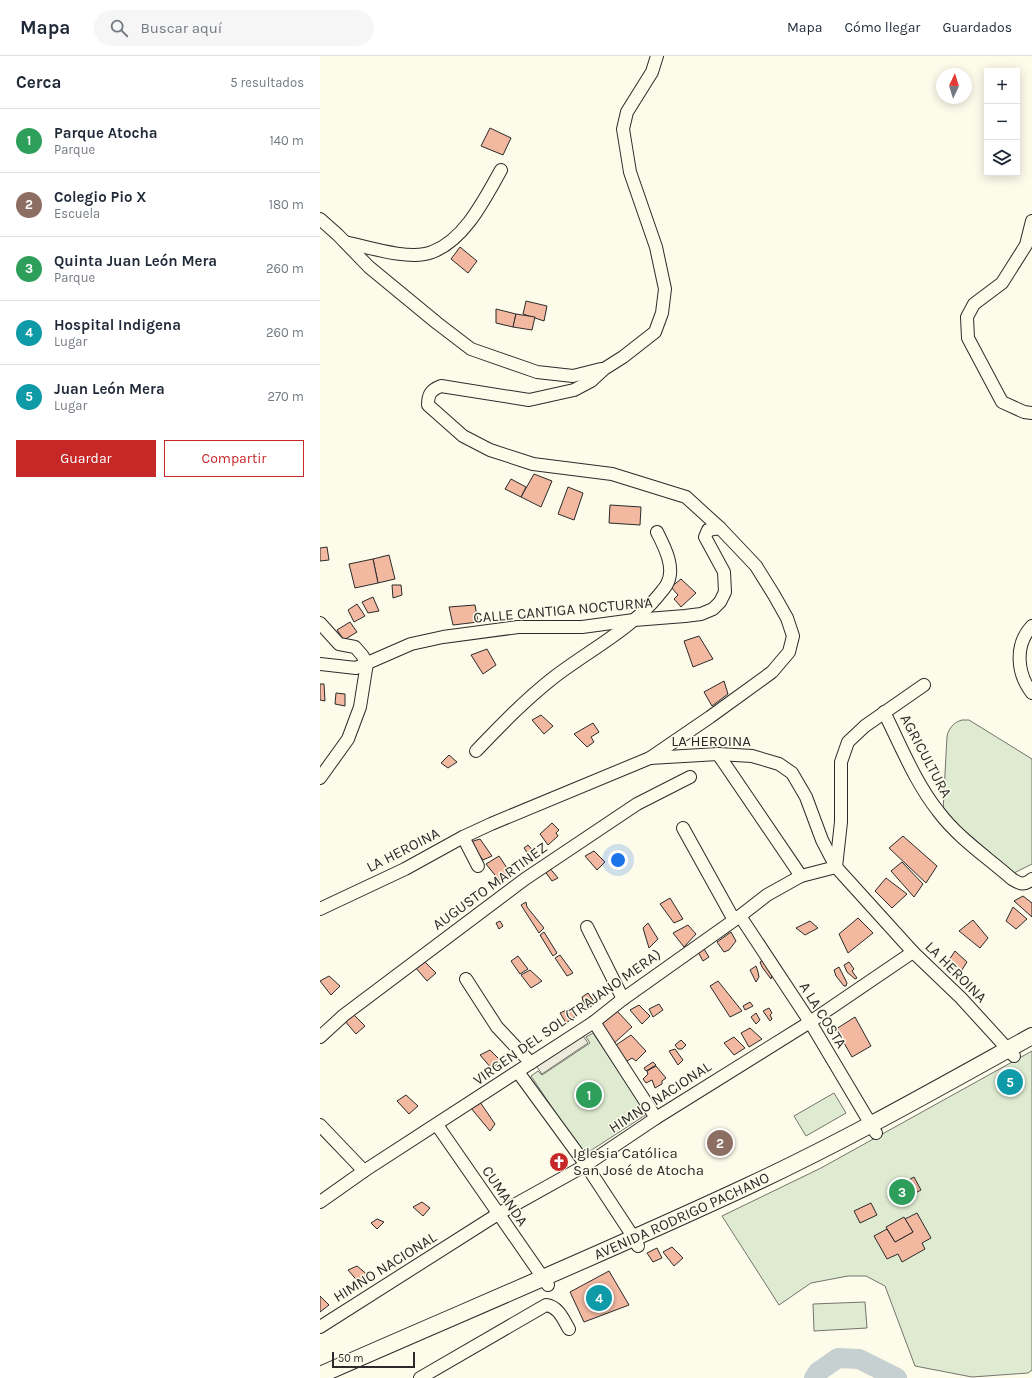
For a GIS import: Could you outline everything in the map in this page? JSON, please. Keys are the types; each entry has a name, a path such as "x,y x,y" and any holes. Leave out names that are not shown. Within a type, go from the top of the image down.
{"main road":[{"name":"AVENIDA RODRIGO PACHANO","path":"338,1378 545,1282 636,1242 750,1185 874,1129 1012,1052 1032,1036"},
{"name":"AVENIDA RODRIGO PACHANO","path":"1012,1052 1032,1046"},
{"name":"AVENIDA RODRIGO PACHANO","path":"320,1375 545,1282"}],"street":[{"path":"650,758 705,721 772,672 789,652 793,636 788,618 756,566 720,528 686,497 612,474 533,464 490,450 463,436 428,405 428,396 432,389 441,386 529,400 574,390 591,381 604,369 623,357 655,332 662,313 665,290 656,247 630,172 623,129 627,112 652,72 657,56"},
{"path":"345,242 396,254 412,255 431,253 449,243 474,216 501,170"},
{"path":"320,219 369,267 471,349 538,372 573,376 604,369"},
{"path":"1032,221 1026,245 1002,283 974,304 967,317 968,338 1002,402 1024,412 1032,413"},
{"name":"CALLE CANTIGA NOCTURNA","path":"320,664 356,668 411,644 443,637 518,628 582,627 634,620 686,616 714,609 725,592 724,572 705,537 708,530 720,528"},
{"path":"476,751 512,713 553,678 648,609 668,583 670,572 668,559 657,532"},
{"path":"320,623 339,644 355,647 367,663 360,707 348,739 320,778"},
{"path":"1030,627 1024,636 1020,662 1025,685 1032,693"},
{"path":"836,867 841,822 841,762 848,742 864,726 924,685"},
{"name":"AGRICULTURA","path":"884,712 922,788 938,812 956,832 1012,879 1022,884 1026,884 1032,879"},
{"path":"718,754 801,876"},
{"name":"LA HEROINA","path":"320,909 405,868 463,837 650,758 718,754 752,756 779,764 792,773 806,797 822,840 836,867 913,952 961,998 1012,1052"},
{"name":"AUGUSTO MARTINEZ","path":"320,1037 344,1015 525,879 637,804 690,777"},
{"name":"A LA COSTA","path":"683,828 737,918 810,1022 874,1129"},
{"path":"463,837 478,866"},
{"name":"VIRGEN DEL SOL (TRAJANO MERA)","path":"320,1202 364,1171 594,1022 623,999 767,895 801,876 836,867"},
{"path":"587,928 623,999"},
{"name":"HIMNO NACIONAL","path":"320,1327 498,1214 586,1165 656,1118 810,1022 913,952"},
{"path":"466,979 497,1027 531,1063"},
{"path":"594,1022 656,1118"},
{"path":"518,1072 586,1165 636,1242"},
{"path":"320,1125 364,1171"},
{"name":"CUMANDA","path":"437,1125 545,1282"},
{"path":"420,1378 546,1305 552,1306 557,1310 569,1329"}],"green space":[{"path":"962,720 969,720 1032,759 1032,864 1014,873 943,812 947,736 952,726"},
{"path":"593,1033 647,1114 584,1155 531,1076 538,1071 542,1075 590,1043 586,1037"},
{"path":"1032,1051 1032,1370 1028,1373 972,1377 915,1366 885,1286 866,1276 848,1276 811,1283 779,1305 722,1216 821,1168"},
{"path":"834,1093 846,1113 806,1136 794,1116"},
{"path":"865,1302 867,1328 814,1331 813,1304"}],"shaded area":[{"path":"581,1033 588,1043 542,1074 534,1063"}],"building":[{"path":"490,128 511,138 503,155 481,146"},
{"path":"460,247 477,261 468,273 451,259"},
{"path":"526,301 547,306 544,321 523,314"},
{"path":"496,309 516,314 513,327 496,323"},
{"path":"516,314 535,317 532,330 513,327"},
{"path":"534,474 552,481 541,507 521,497"},
{"path":"511,479 526,487 521,497 505,489"},
{"path":"568,487 583,493 574,520 558,514"},
{"path":"610,505 641,507 640,525 609,523"},
{"path":"327,547 329,560 320,561 320,548"},
{"path":"389,555 395,579 378,583 373,559"},
{"path":"373,559 378,583 355,588 349,564"},
{"path":"681,579 696,593 681,607 674,599 678,595 671,587"},
{"path":"392,585 401,585 402,595 393,598"},
{"path":"373,597 379,611 368,613 362,602"},
{"path":"357,604 365,616 354,622 348,610"},
{"path":"475,605 478,622 453,625 449,607"},
{"path":"350,622 357,632 344,640 337,630"},
{"path":"699,636 713,659 693,667 684,641"},
{"path":"487,649 496,665 483,674 471,655"},
{"path":"724,681 728,694 712,706 704,692"},
{"path":"320,684 324,684 325,701 320,700"},
{"path":"336,693 345,694 345,706 335,704"},
{"path":"541,715 553,726 544,734 532,720"},
{"path":"593,723 599,732 591,737 594,742 587,747 574,734"},
{"path":"449,755 457,762 448,768 441,763"},
{"path":"552,823 559,830 556,833 558,836 548,845 540,834"},
{"path":"903,836 937,866 926,883 889,848"},
{"path":"480,839 492,856 483,860 470,842"},
{"path":"528,845 536,854 532,860 524,848"},
{"path":"594,851 605,862 597,870 585,856"},
{"path":"499,856 511,874 499,880 486,864"},
{"path":"902,862 923,884 914,897 891,871"},
{"path":"548,866 558,878 552,881 544,870"},
{"path":"886,878 907,894 892,908 875,891"},
{"path":"1023,896 1032,903 1032,917 1014,901"},
{"path":"670,898 683,919 674,923 660,904"},
{"path":"526,902 527,907 544,928 539,933 521,905"},
{"path":"1013,907 1027,919 1016,929 1006,921"},
{"path":"858,918 873,933 848,953 839,934"},
{"path":"973,920 988,938 980,948 959,931"},
{"path":"500,921 503,926 499,929 496,923"},
{"path":"810,921 818,928 805,935 796,928"},
{"path":"648,923 658,939 649,948 643,928"},
{"path":"688,925 696,934 684,947 673,933"},
{"path":"544,932 557,953 553,956 540,935"},
{"path":"731,932 736,941 729,950 724,952 717,942"},
{"path":"704,949 709,957 703,961 698,952"},
{"path":"955,951 967,962 958,976 949,960"},
{"path":"560,955 573,973 567,976 555,958"},
{"path":"518,956 528,969 520,974 511,961"},
{"path":"766,958 772,975 771,979 760,962"},
{"path":"425,962 436,973 427,981 415,967"},
{"path":"849,962 854,969 852,971 857,978 855,979 847,972 844,965"},
{"path":"756,966 759,977 756,982 750,970"},
{"path":"839,967 847,983 846,986 844,986 836,976 834,970"},
{"path":"530,970 542,981 531,988 521,975"},
{"path":"329,976 340,986 331,995 320,981"},
{"path":"718,981 742,1011 730,1017 710,986"},
{"path":"588,993 595,1003 588,1009 582,997"},
{"path":"750,1002 753,1006 745,1010 743,1006"},
{"path":"659,1004 663,1010 653,1017 649,1009"},
{"path":"639,1005 650,1016 642,1024 630,1010"},
{"path":"571,1008 576,1016 566,1023 560,1013"},
{"path":"769,1008 772,1013 770,1015 772,1019 770,1021 763,1011"},
{"path":"617,1011 632,1027 612,1045 599,1024"},
{"path":"756,1013 760,1020 756,1024 751,1017"},
{"path":"354,1015 365,1026 356,1034 344,1020"},
{"path":"855,1017 871,1046 852,1057 836,1029"},
{"path":"750,1028 762,1039 749,1047 741,1033"},
{"path":"631,1035 646,1051 636,1061 632,1058 624,1063 613,1047"},
{"path":"734,1037 745,1048 734,1055 724,1043"},
{"path":"681,1040 686,1045 682,1049 678,1049 675,1045"},
{"path":"675,1049 683,1060 678,1065 669,1051"},
{"path":"490,1050 501,1061 492,1069 480,1055"},
{"path":"653,1062 656,1065 646,1071 644,1068"},
{"path":"656,1066 666,1078 662,1081 662,1084 655,1088 652,1080 646,1083 643,1079 648,1074 647,1071"},
{"path":"406,1095 418,1106 409,1114 397,1101"},
{"path":"480,1102 495,1124 490,1131 470,1107"},
{"path":"914,1177 921,1190 896,1203 889,1191"},
{"path":"422,1202 430,1208 423,1216 413,1207"},
{"path":"871,1203 877,1215 860,1223 854,1211"},
{"path":"917,1213 931,1238 922,1243 925,1249 902,1262 898,1254 887,1259 874,1236 887,1229 895,1242 913,1232 905,1219"},
{"path":"904,1217 913,1232 895,1242 886,1227"},
{"path":"377,1219 384,1222 377,1229 371,1223"},
{"path":"672,1247 683,1258 674,1266 663,1252"},
{"path":"657,1248 662,1258 653,1262 647,1253"},
{"path":"357,1266 369,1276 360,1284 348,1270"},
{"path":"609,1271 629,1305 584,1322 570,1292"},
{"path":"320,1296 329,1305 320,1312"}],"waterway":[{"path":"814,1378 818,1372 838,1358 859,1359 897,1378"}],"place":[{"name":"Juan León Mera","path":"1010,1082"},
{"name":"Parque Atocha","path":"589,1095"},
{"name":"Colegio Pio X","path":"720,1143"},
{"name":"Iglesia Católica San José de Atocha","path":"559,1162"},
{"name":"Quinta Juan León Mera","path":"902,1192"},
{"name":"Hospital Indigena","path":"599,1298"}]}
